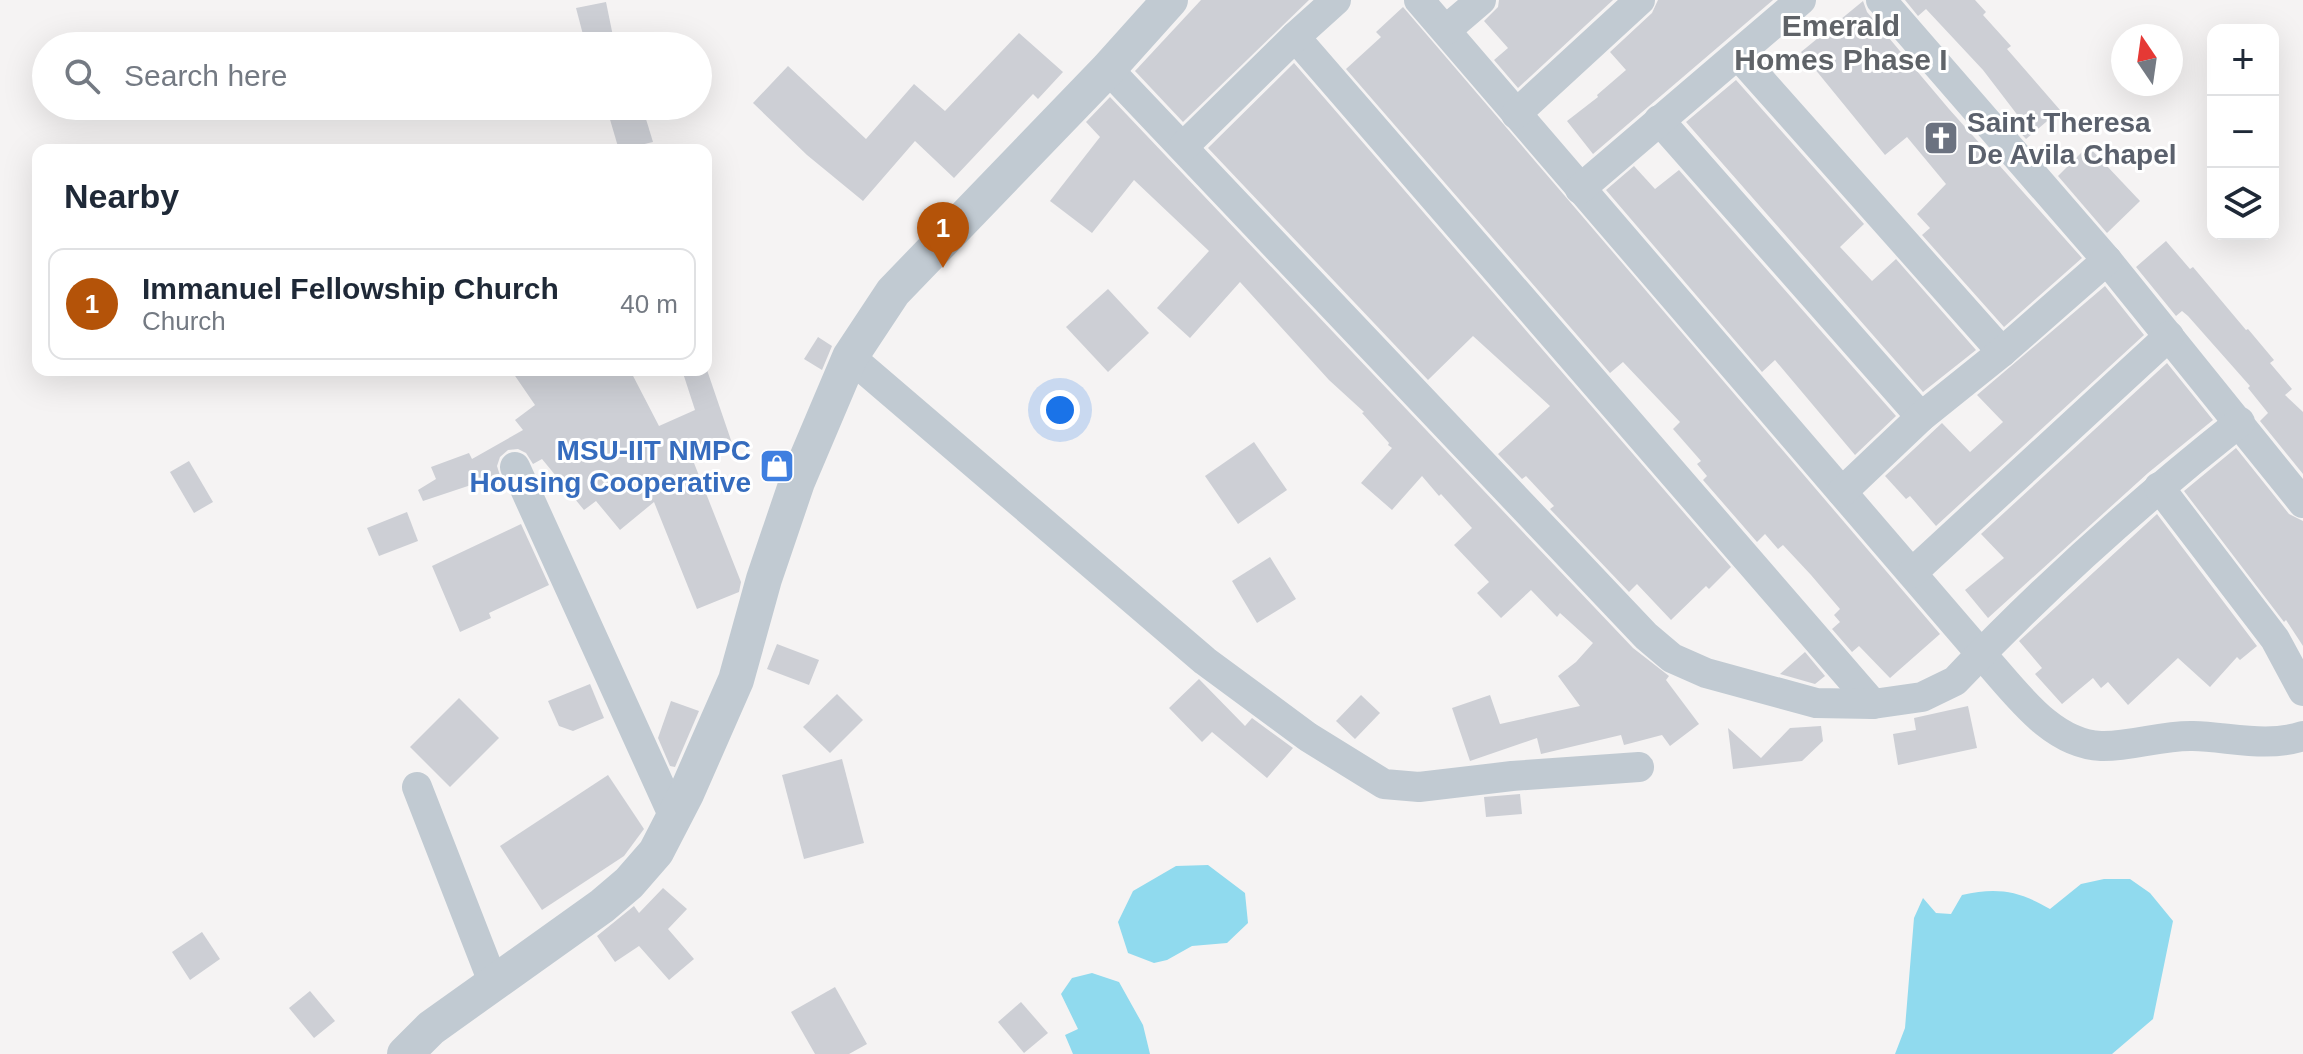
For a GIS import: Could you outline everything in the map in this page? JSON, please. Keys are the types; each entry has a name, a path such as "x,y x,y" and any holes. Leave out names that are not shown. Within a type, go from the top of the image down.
{"street":[{"path":"405,1054 431,1028 602,906 629,883 656,852 736,680 764,579 797,482 850,357 893,292 1108,69 1170,0"},
{"path":"1183,147 1336,0"},
{"path":"1419,0 1981,654 2046,723 2087,744 2102,746 2188,736 2266,743 2303,736"},
{"path":"1446,30 1481,0"},
{"path":"1516,114 1640,0"},
{"path":"1580,189 1801,0"},
{"path":"1881,0 2107,260 2303,503"},
{"path":"1295,37 1873,704"},
{"path":"1738,55 2002,352"},
{"path":"1108,69 1646,636 1672,658 1706,673 1816,703 1873,704 1922,697 1939,690 1955,681 2104,534 2240,422"},
{"path":"1659,120 1921,417"},
{"path":"1842,492 1921,417 2002,352 2107,260"},
{"path":"1912,573 2169,336"},
{"path":"850,357 1205,661 1308,737 1384,784 1419,787 1512,776 1639,767"},
{"path":"515,467 674,817"},
{"path":"2159,487 2275,639 2303,691"},
{"path":"417,787 493,982"}],"water":[{"path":"1208,865 1245,893 1248,923 1227,943 1192,946 1167,960 1154,963 1128,953 1118,922 1133,891 1176,866"},
{"path":"2104,879 2130,879 2150,893 2173,921 2153,1019 2112,1054 1895,1054 1905,1028 1914,918 1923,898 1936,913 1951,914 1962,895 1987,891 2008,892 2050,909 2081,884"},
{"path":"1092,973 1119,982 1143,1025 1150,1054 1073,1054 1065,1035 1078,1029 1061,994 1072,978"}],"building":[{"path":"1201,0 1309,0 1183,122 1135,71"},
{"path":"1499,0 1613,0 1518,88 1494,60 1508,48 1484,21 1498,7"},
{"path":"1658,0 1773,0 1593,154 1567,121 1626,70 1610,52 1652,13"},
{"path":"1905,0 1975,0 1986,12 1983,15 2011,46 2007,49 2060,110 2026,139 2012,124 2019,117 1983,70 1926,9 1918,16"},
{"path":"1863,1 1867,12 1949,109 2082,258 2004,327 1922,235 1930,228 1917,214 1946,184 1907,137 1885,155 1801,52"},
{"path":"606,2 612,32 582,32 576,8"},
{"path":"1403,7 1940,634 1890,678 1859,646 1852,652 1832,629 1840,622 1834,615 1840,609 1783,545 1778,549 1765,534 1757,542 1703,480 1707,476 1697,464 1701,461 1673,429 1680,422 1623,362 1610,373 1346,69 1381,37 1376,32"},
{"path":"1019,33 1063,72 1038,99 1033,94 954,178 915,141 863,201 807,155 753,103 788,66 866,139 914,84 945,111"},
{"path":"1294,63 1731,567 1671,620 1637,584 1629,592 1550,509 1554,506 1526,476 1522,479 1498,454 1550,406 1473,336 1428,380 1208,148"},
{"path":"1736,80 1864,224 1840,247 1872,281 1896,259 1976,350 1923,392 1686,122"},
{"path":"1110,97 1633,648 1669,676 1666,680 1699,724 1670,746 1662,735 1624,745 1621,735 1541,754 1537,738 1470,761 1452,708 1490,695 1500,724 1580,706 1558,676 1593,643 1560,613 1557,617 1531,590 1501,618 1477,593 1489,582 1454,545 1472,528 1422,476 1392,510 1361,483 1392,448 1389,443 1364,412 1329,380 1240,282 1190,338 1157,308 1209,251 1134,180 1092,233 1050,201 1100,137 1086,122"},
{"path":"610,120 646,120 653,142 617,144"},
{"path":"2088,146 2140,201 2107,233 2058,176"},
{"path":"1634,166 1655,189 1679,170 1896,416 1855,455 1775,360 1762,372 1606,190"},
{"path":"2166,241 2248,329 2274,360 2270,363 2292,389 2285,395 2303,412 2303,474 2260,421 2268,413 2248,388 2250,386 2188,316 2182,311 2176,316 2136,267"},
{"path":"2105,286 2144,335 1936,526 1910,496 1906,499 1885,476 1942,423 1970,452 2003,422 1977,395"},
{"path":"1108,289 1149,333 1108,372 1066,327"},
{"path":"818,337 832,346 822,370 804,359"},
{"path":"2167,363 2213,420 2148,473 1988,618 1965,590 2004,558 1981,534"},
{"path":"515,376 633,376 659,426 695,410 684,376 709,376 734,449 694,463 741,582 739,592 697,609 654,502 620,530 596,501 584,510 542,459 533,464 526,453 518,449 508,450 500,457 497,466 502,482 496,486 492,478 423,501 418,490 436,479 431,467 469,453 472,459 523,430 515,420 535,405"},
{"path":"1254,442 1287,490 1238,524 1205,476"},
{"path":"2236,448 2289,514 2303,521 2303,646 2184,491"},
{"path":"189,461 213,502 194,513 170,472"},
{"path":"407,512 418,541 379,556 367,528"},
{"path":"2157,514 2257,646 2240,660 2237,657 2210,687 2178,658 2128,705 2108,682 2101,688 2093,678 2062,704 2035,674 2042,668 2019,641"},
{"path":"521,524 549,585 489,613 491,618 460,632 432,566"},
{"path":"1270,557 1296,599 1257,623 1232,581"},
{"path":"777,644 819,660 809,685 767,669"},
{"path":"1805,652 1825,676 1815,684 1780,674"},
{"path":"1199,679 1245,726 1252,718 1293,748 1267,778 1212,732 1202,742 1169,708"},
{"path":"590,684 604,718 573,731 559,726 548,701"},
{"path":"837,694 863,720 830,753 803,727"},
{"path":"1361,695 1380,713 1355,739 1336,721"},
{"path":"459,698 499,738 450,787 410,747"},
{"path":"671,701 699,711 675,767 670,766 658,738"},
{"path":"1968,706 1977,748 1898,765 1893,734 1916,730 1914,718"},
{"path":"1821,726 1823,741 1802,761 1733,769 1728,728 1761,758 1790,728"},
{"path":"842,759 864,843 804,859 782,775"},
{"path":"608,775 644,829 624,856 542,910 500,846"},
{"path":"1520,794 1522,814 1486,817 1484,797"},
{"path":"663,888 687,909 668,929 694,959 669,980 639,946 615,962 597,936 634,906 639,913"},
{"path":"202,932 220,959 190,980 172,952"},
{"path":"835,987 867,1044 849,1054 815,1054 791,1012"},
{"path":"310,991 335,1021 314,1038 289,1008"},
{"path":"1021,1002 1048,1033 1024,1053 998,1022"}],"place":[{"name":"Saint Theresa De Avila Chapel","path":"1941,138"},
{"name":"Immanuel Fellowship Church","path":"943,268"},
{"name":"MSU-IIT NMPC Housing Cooperative","path":"777,466"}],"district":[{"name":"Emerald Homes Phase I","path":"1841,43"}]}
